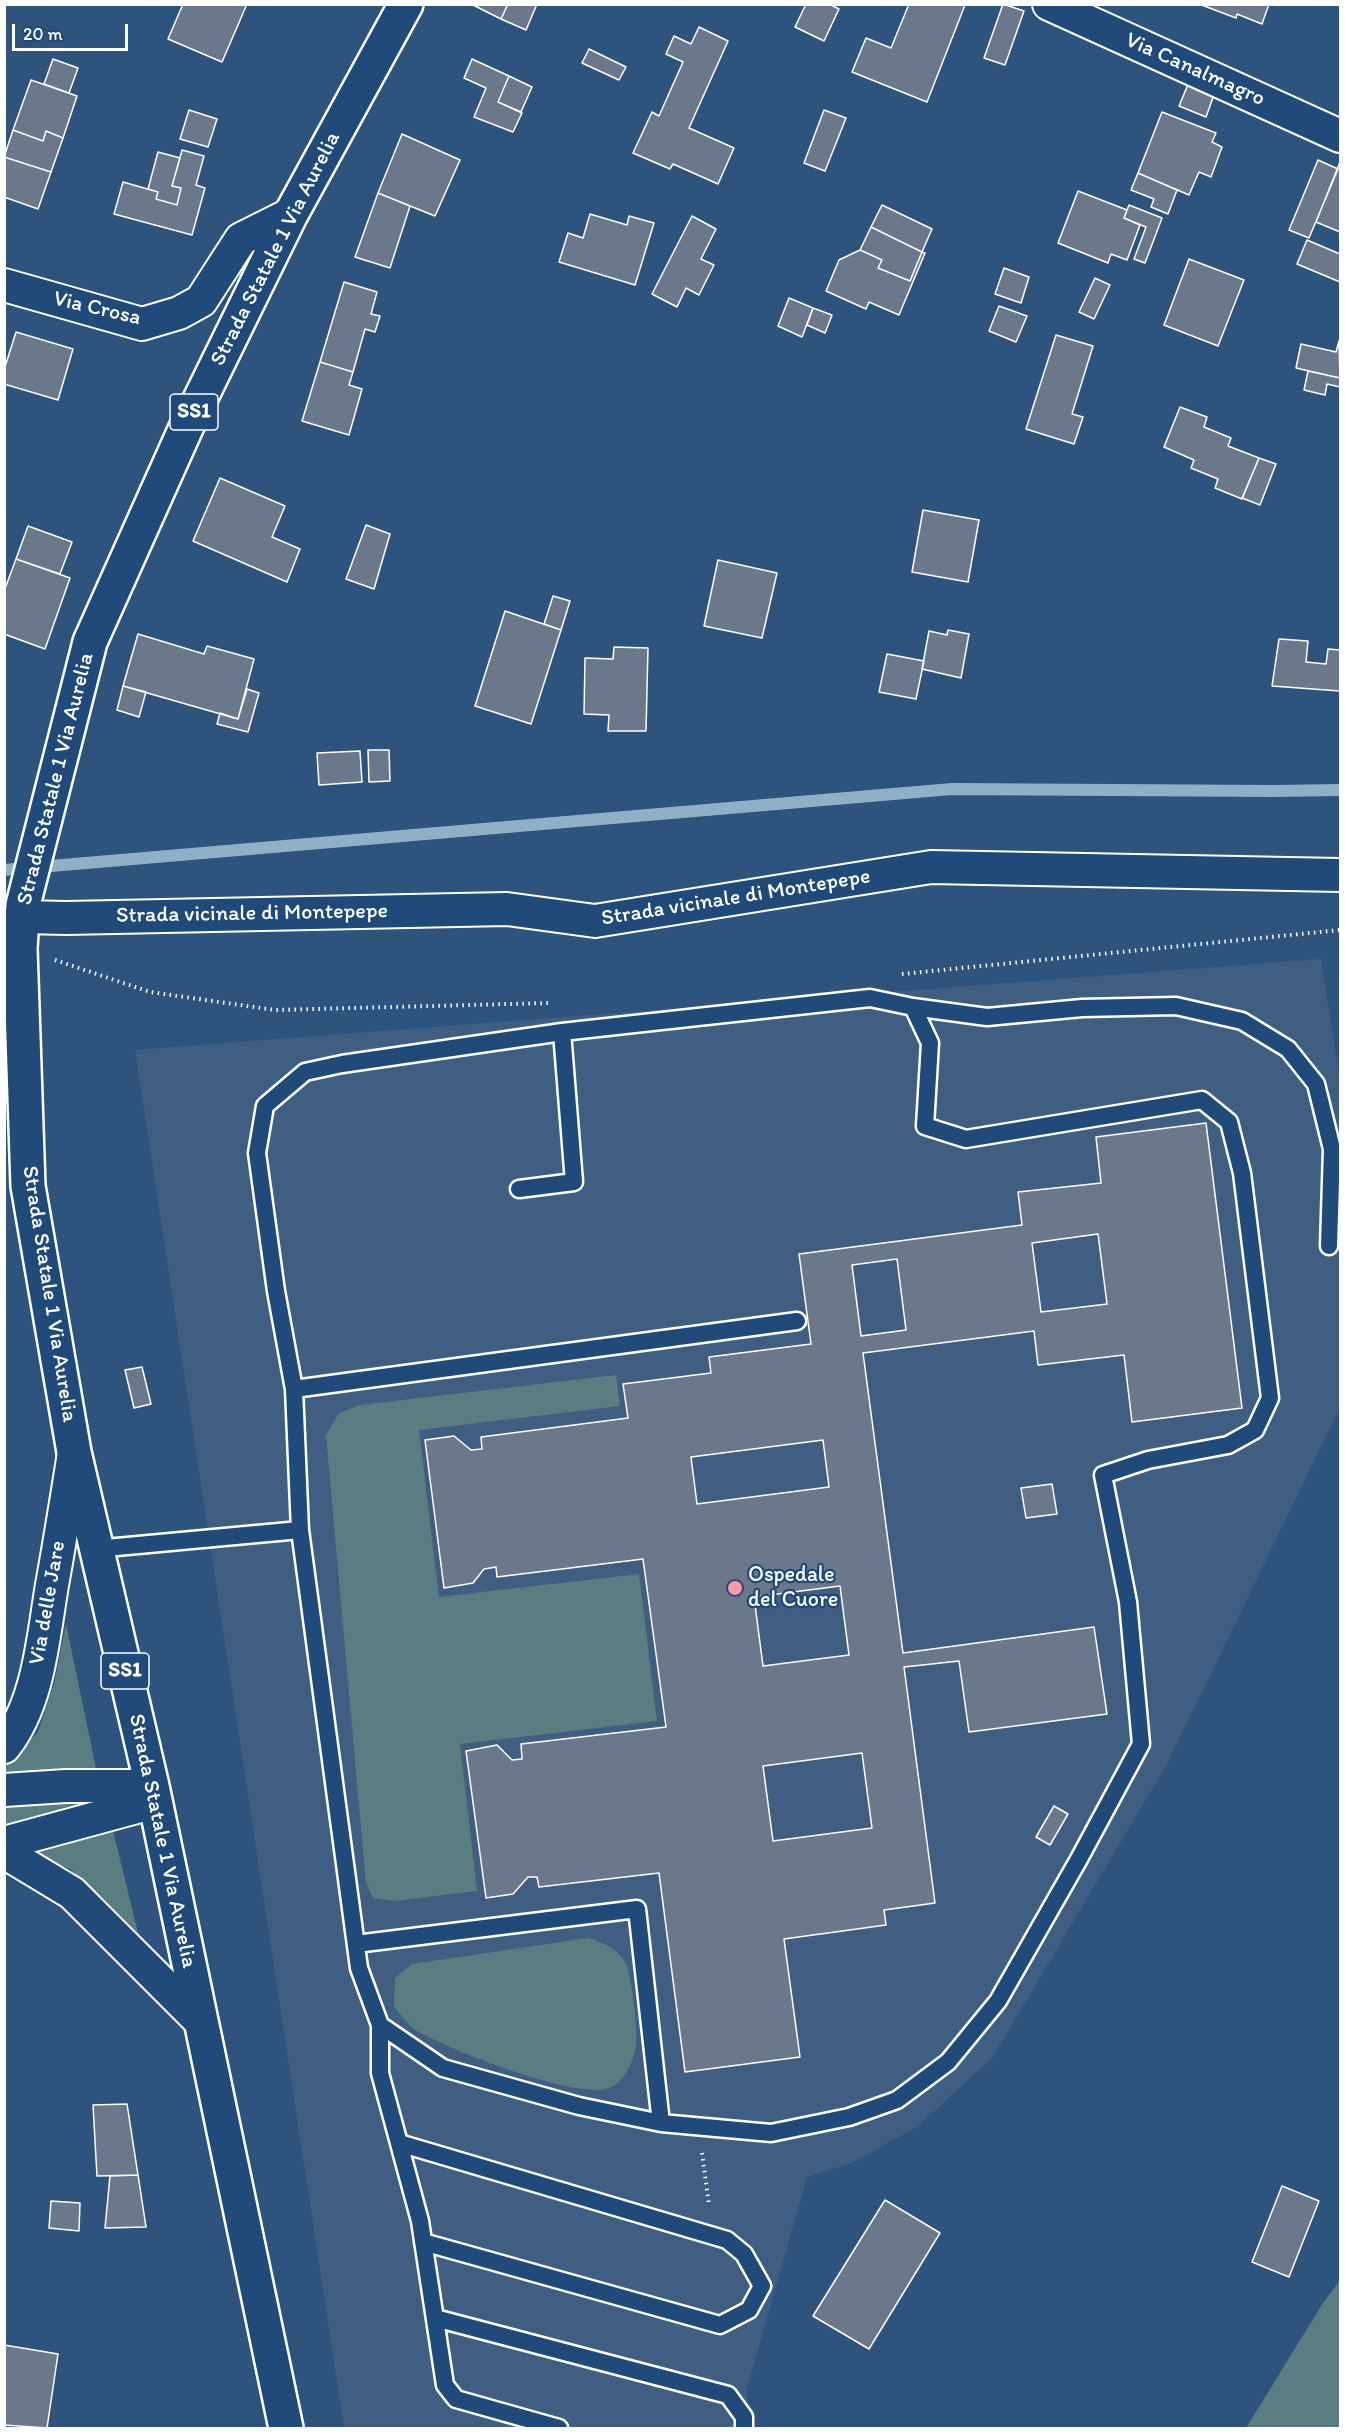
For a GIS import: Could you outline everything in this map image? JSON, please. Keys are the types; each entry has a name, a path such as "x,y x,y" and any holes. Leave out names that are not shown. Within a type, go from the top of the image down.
{"main road":[{"name":"Strada Statale 1 Via Aurelia","path":"286,2428 199,2020 154,1794 74,1452 28,1186 22,924 39,844 90,642 185,430 291,214 406,4"}],"street":[{"name":"Via Canalmagro","path":"1049,4 1341,136"},
{"name":"Via Crosa","path":"4,285 142,324 179,313 201,301 241,239 291,214"},
{"name":"Strada vicinale di Montepepe","path":"22,924 507,909 595,921 932,867 1341,875"},
{"name":"Via delle Jare","path":"4,1746 11,1738 30,1698 45,1626 74,1452"},
{"path":"4,1790 66,1786 154,1794"},
{"path":"4,1843 154,1794"},
{"path":"4,1852 72,1893 199,2020"}],"lane":[{"path":"559,2428 456,2399 445,2385 420,2221 380,2073 380,2025 359,1968 300,1530 294,1389 276,1291 257,1153 265,1106 305,1072 342,1064 562,1032 870,998 913,1007 987,1017 1082,1008 1176,1006 1242,1021 1288,1049 1316,1084 1332,1149 1329,1246"},
{"path":"380,2025 443,2068 579,2106 661,2123 771,2133 849,2117 897,2100 948,2062 998,2001 1141,1744 1128,1602 1103,1475 1148,1460 1228,1445 1255,1430 1270,1398 1242,1173 1229,1122 1202,1100 966,1139 925,1126 930,1043 913,1007"},
{"path":"519,1189 574,1182 562,1032"},
{"path":"294,1389 797,1321"},
{"path":"95,1549 300,1530"},
{"path":"356,1944 638,1909 661,2123"},
{"path":"399,2143 727,2240 744,2254 762,2286 749,2310 720,2325 423,2242"},
{"path":"435,2318 728,2395 744,2417 744,2428"}],"path":[{"path":"22,924 150,992 275,1010 549,1003"},
{"path":"899,974 1341,930"},
{"path":"698,2126 713,2236"}],"shaded area":[{"name":"Ospedale del Cuore","path":"1321,959 1340,1080 1340,1408 1165,1768 992,2058 917,2127 852,2163 807,2177 747,2389 748,2428 344,2428 135,1050"}],"green space":[{"path":"616,1375 620,1406 419,1430 439,1597 639,1574 657,1721 460,1744 477,1891 394,1901 373,1898 366,1883 326,1435 339,1413 360,1405"},
{"path":"66,1624 97,1773 5,1773 4,1768 38,1732 54,1684"},
{"path":"117,1801 18,1827 5,1826 4,1804 11,1802"},
{"path":"113,1830 138,1933 70,1869 28,1852"},
{"path":"588,1938 609,1946 622,1957 628,1969 632,1990 636,2030 635,2053 624,2076 609,2088 592,2090 569,2087 482,2060 415,2030 394,2006 395,1978 412,1964"},
{"path":"1340,2280 1340,2428 1246,2428 1323,2303"}],"building":[{"path":"183,4 247,4 222,62 168,39"},
{"path":"471,4 508,4 501,19"},
{"path":"508,4 537,4 526,30 501,19"},
{"path":"806,4 829,4 839,9 824,41 795,27"},
{"path":"909,4 965,5 927,102 852,72 866,38 891,48"},
{"path":"1003,4 1024,11 1005,65 984,58"},
{"path":"1199,4 1269,4 1262,24 1237,14 1236,18"},
{"path":"699,27 728,41 689,128 734,148 718,184 673,164 670,169 633,153 652,112 659,116 683,62 666,54 674,36 691,44"},
{"path":"589,49 626,67 619,80 582,63"},
{"path":"53,59 78,68 69,93 44,84"},
{"path":"472,59 509,76 498,102 522,113 513,132 474,117 486,88 464,78"},
{"path":"509,76 532,87 521,112 498,102"},
{"path":"31,80 77,96 63,138 46,131 43,141 13,130"},
{"path":"1189,82 1215,92 1206,117 1179,106"},
{"path":"189,110 217,119 208,147 180,139"},
{"path":"824,110 846,118 825,171 804,163"},
{"path":"1162,112 1216,133 1212,142 1222,147 1211,177 1199,172 1189,195 1138,173"},
{"path":"13,130 43,141 46,131 63,138 51,172 4,157"},
{"path":"402,134 460,160 435,216 378,193"},
{"path":"182,150 204,156 196,185 205,188 192,235 114,214 123,182 158,192 156,199 177,205 181,188 172,186"},
{"path":"158,152 180,158 172,186 181,188 177,205 156,199 158,192 148,189"},
{"path":"4,157 51,172 38,209 4,197"},
{"path":"1318,160 1338,169 1309,238 1289,230"},
{"path":"1340,162 1340,232 1316,222"},
{"path":"1138,173 1177,190 1168,214 1151,207 1154,199 1131,190"},
{"path":"1078,191 1127,210 1124,218 1140,225 1127,260 1111,254 1108,263 1058,243"},
{"path":"378,193 410,206 390,268 355,257"},
{"path":"882,205 932,229 922,252 871,227"},
{"path":"1129,205 1162,218 1145,263 1134,259 1146,227 1124,218"},
{"path":"590,214 627,225 629,216 654,223 635,285 559,262 568,233 583,238"},
{"path":"692,216 716,229 701,259 714,265 699,295 686,288 677,307 652,294"},
{"path":"871,227 922,252 910,281 878,268 882,260 860,250"},
{"path":"1307,240 1340,254 1340,282 1297,264"},
{"path":"860,250 882,260 878,268 910,281 922,252 925,253 899,315 869,302 866,309 826,291 839,260"},
{"path":"1189,259 1244,280 1218,346 1164,325"},
{"path":"1004,268 1029,277 1021,303 995,294"},
{"path":"1095,278 1110,285 1094,319 1079,312"},
{"path":"344,282 377,292 371,314 380,316 375,332 365,329 353,372 320,362"},
{"path":"789,298 813,308 802,337 778,326"},
{"path":"999,306 1027,316 1016,342 989,331"},
{"path":"813,308 832,315 825,333 807,325"},
{"path":"16,332 73,349 58,400 4,384 4,370"},
{"path":"1056,335 1093,346 1072,414 1083,417 1074,444 1026,429"},
{"path":"1339,341 1340,378 1296,368 1301,344 1336,352"},
{"path":"320,362 353,372 349,385 362,389 349,435 302,421"},
{"path":"1308,371 1340,378 1340,387 1327,384 1325,395 1304,390"},
{"path":"1180,407 1207,417 1204,427 1231,438 1228,446 1259,458 1242,499 1215,488 1218,479 1191,468 1194,460 1164,447"},
{"path":"1259,458 1276,464 1260,505 1242,498"},
{"path":"220,478 285,506 272,537 300,549 287,582 193,541"},
{"path":"923,510 979,520 968,582 912,572"},
{"path":"366,525 390,534 374,589 346,579"},
{"path":"28,526 72,542 60,574 16,559"},
{"path":"16,559 70,578 45,649 4,634 4,591"},
{"path":"718,560 777,573 762,638 704,626"},
{"path":"553,596 570,601 561,630 544,624"},
{"path":"505,611 561,630 531,724 475,706"},
{"path":"948,630 969,634 961,678 922,669 929,631 947,635"},
{"path":"138,634 204,654 207,646 254,659 238,719 123,686"},
{"path":"1279,639 1308,641 1306,662 1326,664 1328,649 1340,650 1340,691 1272,686"},
{"path":"614,647 648,648 646,731 608,731 609,715 584,714 585,658 613,659"},
{"path":"887,654 924,661 916,699 879,692"},
{"path":"123,686 146,692 139,717 117,710"},
{"path":"247,689 259,693 248,732 217,724 220,713 238,719"},
{"path":"368,750 389,750 390,781 369,782"},
{"path":"360,751 362,782 319,785 317,753"},
{"path":"1206,1123 1242,1408 1132,1422 1124,1355 1038,1365 1034,1331 863,1353 903,1653 1094,1627 1107,1714 969,1732 959,1661 904,1667 935,1903 884,1910 886,1925 784,1939 800,2057 685,2072 659,1873 539,1887 537,1877 528,1877 513,1894 486,1898 466,1751 497,1745 512,1760 522,1759 521,1744 666,1727 643,1559 497,1577 496,1567 484,1569 473,1583 444,1588 425,1440 454,1436 471,1450 482,1449 481,1437 628,1418 623,1384 711,1373 709,1357 811,1344 799,1254 1022,1225 1018,1192 1101,1183 1096,1137","holes":["1098,1234 1107,1304 1041,1312 1032,1243","897,1259 906,1330 861,1336 852,1265","823,1440 829,1487 697,1504 691,1457","840,1586 849,1655 763,1666 754,1597","862,1753 872,1828 773,1841 763,1766"]},
{"path":"142,1367 151,1404 134,1408 125,1370"},
{"path":"1052,1484 1057,1514 1026,1518 1021,1488"},
{"path":"1054,1806 1068,1814 1050,1845 1036,1837"},
{"path":"127,2104 138,2175 97,2176 93,2105"},
{"path":"138,2175 146,2227 105,2228 110,2176"},
{"path":"1282,2186 1319,2201 1289,2277 1252,2262"},
{"path":"885,2200 940,2233 869,2349 813,2316"},
{"path":"51,2201 80,2203 79,2231 49,2228"},
{"path":"4,2345 58,2354 47,2428 4,2425"}],"waterway":[{"path":"4,870 952,789 1340,790"}],"place":[{"name":"Ospedale del Cuore","path":"735,1588"}]}
